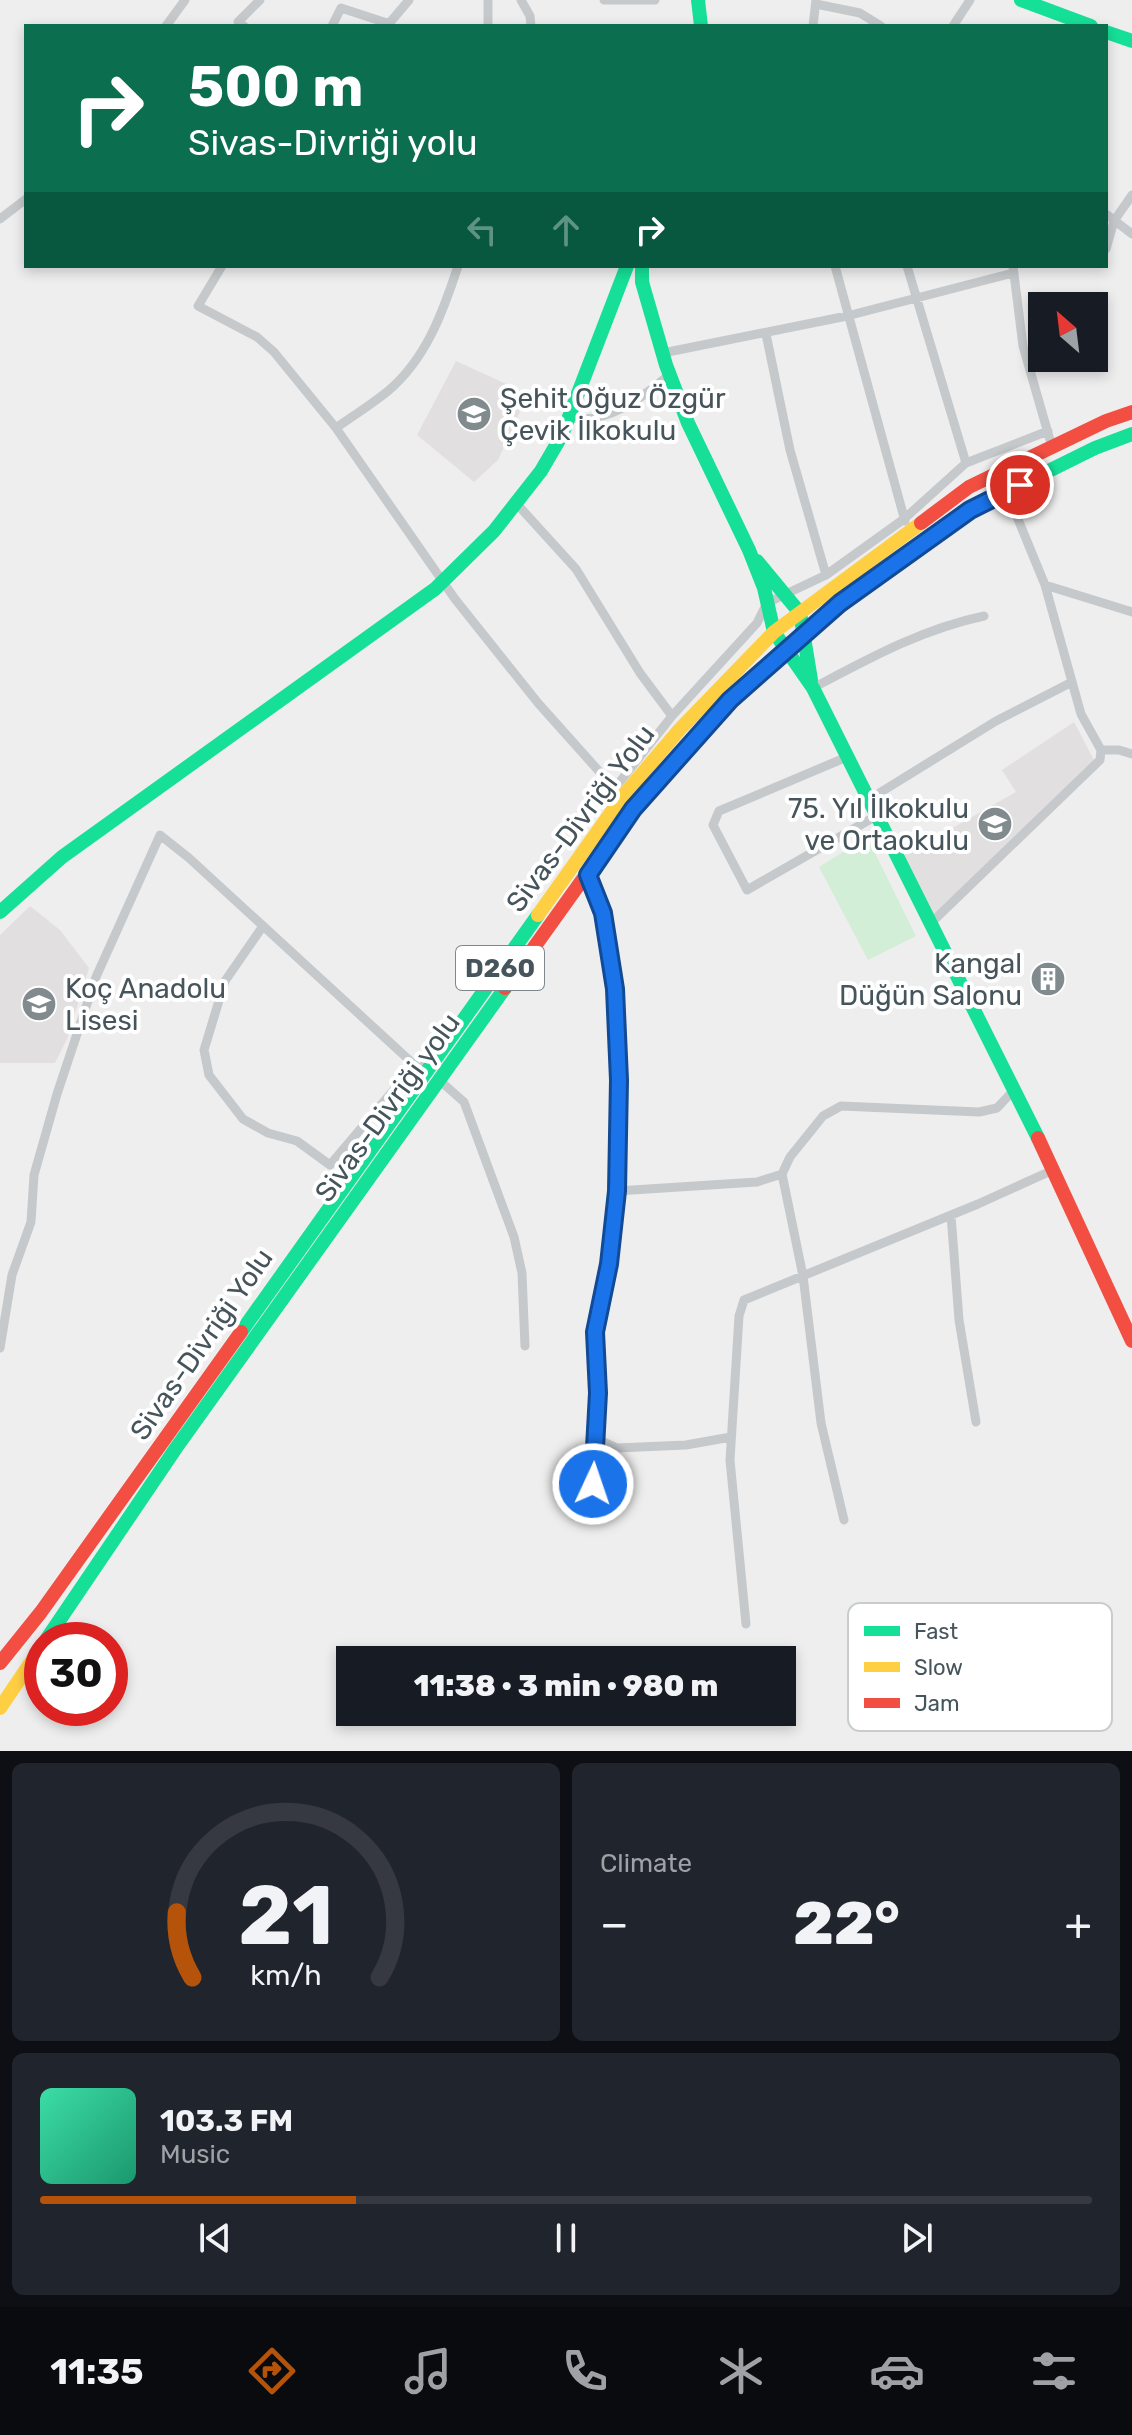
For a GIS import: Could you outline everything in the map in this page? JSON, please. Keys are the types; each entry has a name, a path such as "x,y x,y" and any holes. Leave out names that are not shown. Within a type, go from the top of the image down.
{"main road":[{"path":"698,0 701,24"},
{"path":"1021,0 1086,24"},
{"path":"1108,33 1132,41"},
{"path":"642,268 642,282 670,374 688,423 749,550 774,632 813,688 1014,1090 1132,1341"},
{"path":"0,912 62,857 410,608 494,531 541,471 568,417 624,269"},
{"name":"Sivas-Divriği Yolu","path":"0,1663 124,1497 619,793 774,632 906,526 969,487 1132,412"},
{"name":"Sivas-Divriği yolu","path":"58,1622 176,1448 642,798 730,700 840,603 970,510 1095,448 1132,434"},
{"path":"749,550 800,613 813,688"},
{"path":"0,1708 24,1673"}],"street":[{"path":"167,24 185,0"},
{"path":"241,24 238,22 260,0"},
{"path":"388,24 409,0"},
{"path":"488,0 488,24"},
{"path":"521,0 531,24"},
{"path":"604,0 655,0"},
{"path":"954,24 970,0"},
{"path":"813,24 816,2 860,13 878,24"},
{"path":"333,24 341,8 384,24"},
{"path":"860,13 864,24"},
{"path":"1132,195 1110,218 1132,234"},
{"path":"0,219 24,201"},
{"path":"221,268 198,306 257,337 274,352 336,428 455,599 538,703 619,793"},
{"path":"336,428 389,390 423,351 444,309 457,268"},
{"path":"835,268 906,526"},
{"path":"908,268 966,463"},
{"path":"663,353 847,316 1013,270 1023,346 1052,447"},
{"path":"766,334 787,438 826,575"},
{"path":"568,417 582,420 613,414 650,391 670,374"},
{"path":"0,1348 12,1275 31,1222 34,1175 57,1094 96,977 160,835 420,1070 672,716 757,623 767,603 826,575 906,526 966,463 1048,431"},
{"path":"516,503 576,569 640,673 672,716"},
{"path":"930,924 1100,760 1101,750 1081,714 1045,585 1013,507"},
{"path":"1045,585 1132,612"},
{"path":"813,688 891,647 954,622 984,616"},
{"path":"868,800 996,721 1072,682"},
{"path":"1101,750 1132,754"},
{"path":"847,757 719,811 713,825 747,890 876,816"},
{"path":"588,875 603,913 615,989 619,1080 617,1191 609,1264 595,1332 598,1393 591,1507"},
{"path":"263,926 225,981 204,1050 209,1075 243,1119 268,1133 297,1141 330,1165 415,1065"},
{"path":"438,1079 464,1102 514,1237 522,1273 525,1346"},
{"path":"844,1520 821,1423 803,1276 782,1174 790,1157 823,1116 841,1106 979,1112 997,1108 1014,1090"},
{"path":"746,1624 730,1460 739,1316 744,1300 1053,1170"},
{"path":"617,1191 757,1182 782,1174"},
{"path":"951,1215 959,1320 976,1422"},
{"path":"595,1438 617,1448 686,1445 731,1437"}],"shaded area":[{"name":"Şehit Oğuz Özgür Çevik İlkokulu","path":"456,361 528,394 498,460 474,482 417,435"},
{"name":"75. Yıl İlkokulu ve Ortaokulu","path":"1074,722 1095,762 933,917 901,857 1016,792 1002,770"},
{"name":"Koç Anadolu Lisesi","path":"30,906 60,930 89,968 67,1039 55,1063 0,1063 0,935"}],"green space":[{"path":"867,837 916,936 868,960 819,867"}],"traffic: fast":[{"path":"698,0 701,24"},
{"path":"1021,0 1086,24"},
{"path":"1108,33 1132,41"},
{"path":"0,912 62,857 435,589 494,531 541,471 562,435 626,268"},
{"path":"642,268 642,282 666,365 688,423 749,550 764,588 774,632 813,688 1038,1138"},
{"path":"656,783 730,700 840,603 970,510 1095,448 1132,434"},
{"path":"757,561 800,613 811,680"},
{"path":"241,1332 538,915"},
{"path":"58,1622 176,1448 505,988"}],"traffic: slow":[{"path":"538,915 622,797 680,729 774,632 921,523"},
{"path":"0,1708 24,1673"}],"traffic: jam":[{"path":"921,523 969,487 1106,421 1132,412"},
{"path":"505,988 633,809 656,783"},
{"path":"1038,1138 1132,1341"},
{"path":"0,1663 41,1612 241,1332"}],"place":[{"name":"Şehit Oğuz Özgür Çevik İlkokulu","path":"474,414"},
{"name":"75. Yıl İlkokulu ve Ortaokulu","path":"995,824"},
{"name":"Kangal Düğün Salonu","path":"1048,979"},
{"name":"Koç Anadolu Lisesi","path":"39,1004"}],"route":[{"path":"593,1484 598,1393 595,1332 609,1264 617,1191 619,1080 615,989 603,913 588,875 633,809 730,700 840,603 970,510 1020,485"}]}
